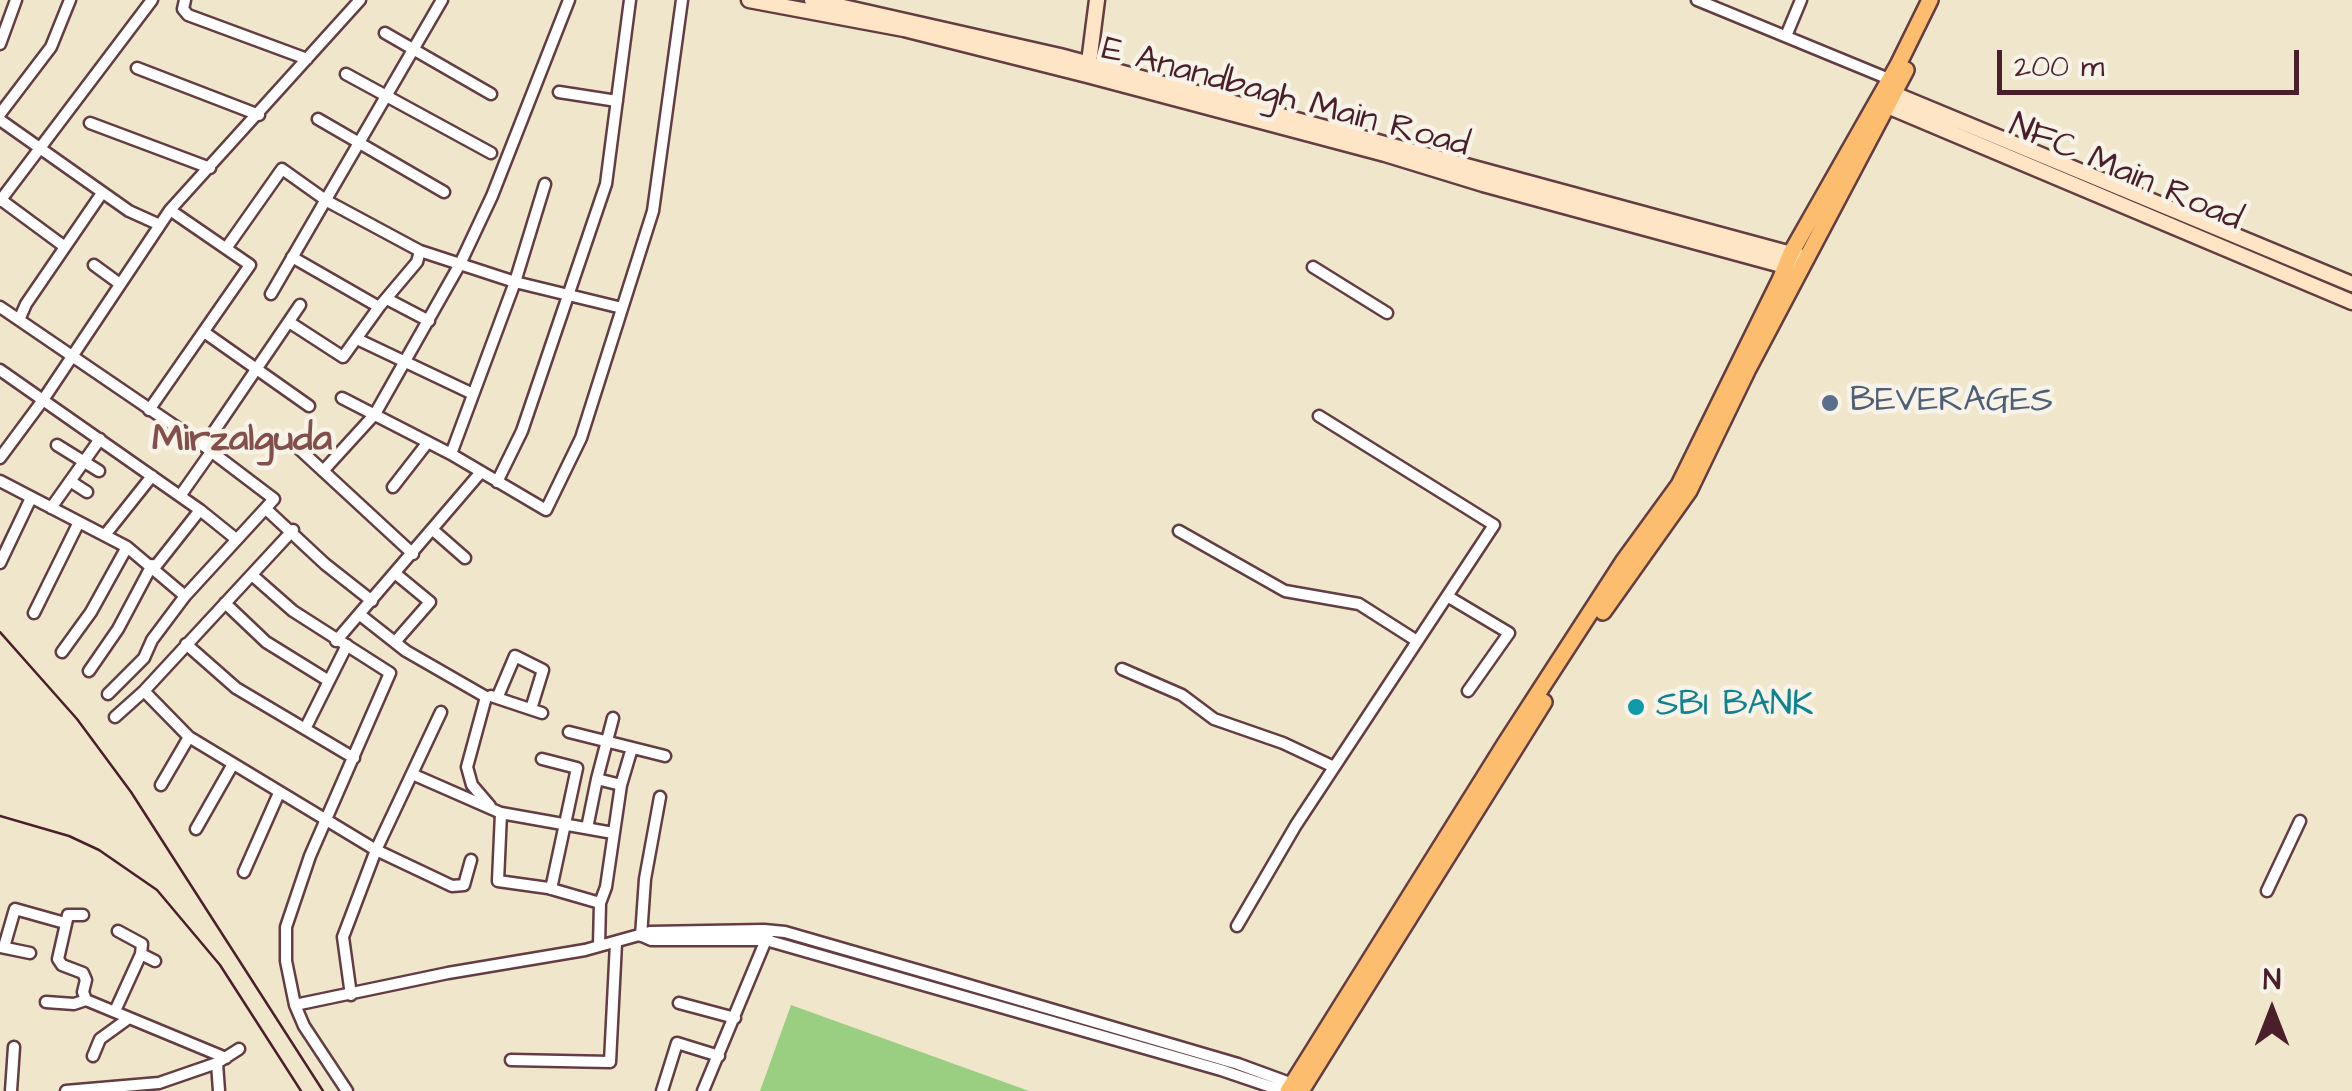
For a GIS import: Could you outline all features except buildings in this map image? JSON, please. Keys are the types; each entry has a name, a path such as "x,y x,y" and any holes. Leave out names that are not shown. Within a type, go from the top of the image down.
{"main road":[{"path":"1294,1089 1623,562 1679,485 1885,94 1930,0"},
{"path":"1885,94 1942,0"}],"street":[{"path":"0,44 16,0"},
{"path":"70,0 51,47 0,117 129,211 160,226"},
{"path":"65,247 0,200 152,0"},
{"path":"185,0 183,10 188,14 307,58"},
{"path":"0,458 170,210 359,0"},
{"path":"271,294 442,0"},
{"path":"323,471 375,414 460,264 492,196 569,0"},
{"path":"497,482 522,431 606,184 630,0"},
{"path":"342,398 451,454 546,510 581,438 652,211 682,0"},
{"name":"E Anandbagh Main Road","path":"749,0 1088,70"},
{"name":"E Anandbagh Main Road","path":"812,0 1088,70 1483,184 1796,262"},
{"path":"1088,70 1097,0"},
{"path":"1697,0 1715,3 1786,36 1885,94"},
{"path":"1786,36 1801,0"},
{"path":"386,33 491,94"},
{"path":"136,68 258,116"},
{"path":"346,74 491,153"},
{"path":"560,92 617,101"},
{"name":"NFC Main Road","path":"1885,94 2352,284"},
{"name":"NFC Main Road","path":"1885,94 2352,302"},
{"path":"318,120 444,192"},
{"path":"90,123 210,168"},
{"path":"227,247 282,169 327,200 420,251 515,282 622,308"},
{"path":"451,454 515,282 545,184"},
{"path":"18,320 102,192"},
{"path":"149,410 250,265 170,210"},
{"path":"288,322 344,357 417,262 420,251"},
{"path":"292,257 429,322"},
{"path":"94,265 120,284"},
{"path":"1313,267 1387,313"},
{"path":"180,496 300,305"},
{"path":"0,307 208,449 274,499 185,596 152,640 144,658 108,694"},
{"path":"204,332 309,406"},
{"path":"357,338 474,394"},
{"path":"0,370 200,510 236,540"},
{"path":"1237,926 1334,767 1494,525 1319,416"},
{"path":"51,508 100,439"},
{"path":"393,486 428,442"},
{"path":"57,444 99,472"},
{"path":"294,444 413,554"},
{"path":"305,729 341,643 359,614 481,472"},
{"path":"105,535 152,476"},
{"path":"70,481 87,492"},
{"path":"0,482 128,547 185,596"},
{"path":"0,563 31,498"},
{"path":"266,509 372,601"},
{"path":"89,671 153,566 200,510"},
{"path":"34,612 79,522"},
{"path":"115,717 144,691 293,530"},
{"path":"434,530 466,558"},
{"path":"1179,531 1285,591 1359,604 1417,641"},
{"path":"62,652 91,612 128,547"},
{"path":"395,642 430,602 396,574"},
{"path":"252,575 293,612 390,673 310,856 286,926 286,961 295,1005 304,1026 347,1091"},
{"path":"1447,596 1508,632 1468,691"},
{"path":"224,603 266,642 328,681"},
{"path":"359,614 395,642 492,696 537,711 542,670 515,656 492,696 466,767 472,785 490,806"},
{"path":"186,644 236,688 354,758"},
{"path":"1122,669 1182,695 1214,719 1334,767"},
{"path":"144,691 189,737 376,850 452,886 464,885 471,860"},
{"path":"351,996 343,937 376,850 441,712"},
{"path":"586,828 613,718"},
{"path":"569,732 665,756"},
{"path":"161,786 189,737"},
{"path":"599,946 600,903 606,887 621,785 632,748"},
{"path":"542,758 577,768 550,889"},
{"path":"196,829 233,764"},
{"path":"412,774 502,813 613,834"},
{"path":"597,779 621,785"},
{"path":"244,872 278,792"},
{"path":"641,936 645,879 660,798"},
{"path":"502,813 498,881 550,889 600,903"},
{"path":"2267,891 2300,821"},
{"path":"30,954 2,947 15,909 65,922"},
{"path":"84,915 68,914 59,963 83,973 86,1000"},
{"path":"116,1011 142,944 118,931"},
{"path":"295,1005 641,936 651,940 768,935 1294,1089"},
{"path":"703,1091 768,935"},
{"path":"511,1060 610,1062 616,944"},
{"path":"141,954 156,961"},
{"path":"46,1002 74,1004 86,1000 222,1060"},
{"path":"679,1003 735,1018"},
{"path":"93,1056 100,1039 129,1018"},
{"path":"662,1091 677,1043 719,1056"},
{"path":"11,1091 14,1046"},
{"path":"66,1091 155,1087 222,1060 239,1049"},
{"path":"219,1091 222,1060"}],"green space":[{"path":"791,1005 1029,1091 760,1091"}],"railway":[{"path":"0,632 77,719 131,792 323,1091"},
{"path":"0,816 69,836 99,850 157,890 220,965 301,1091"}],"place":[{"name":"BEVERAGES","path":"1830,403"},
{"name":"SBI BANK","path":"1636,707"}],"district":[{"name":"Mirzalguda","path":"242,442"}]}
